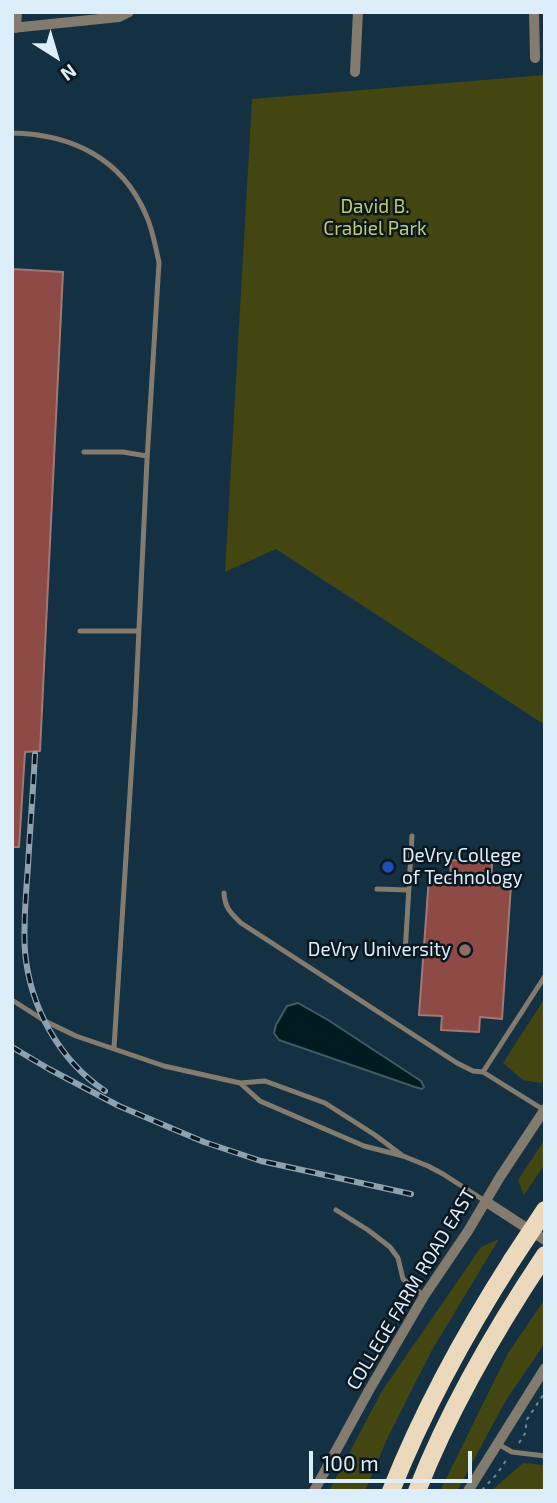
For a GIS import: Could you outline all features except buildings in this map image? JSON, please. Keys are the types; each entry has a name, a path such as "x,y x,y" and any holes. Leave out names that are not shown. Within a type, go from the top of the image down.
{"highway":[{"path":"391,1491 416,1431 446,1371 472,1324 545,1210"},
{"path":"417,1491 439,1437 463,1389 495,1331 545,1255"}],"street":[{"path":"17,12 14,28 119,17 129,12"},
{"path":"355,72 358,12"},
{"path":"534,12 535,58"},
{"name":"COLLEGE FARM ROAD EAST","path":"314,1491 424,1296 545,1109"},
{"path":"485,1201 545,1240"},
{"path":"468,1491 545,1368"}],"lane":[{"path":"12,134 35,134 68,142 102,158 134,192 154,238 159,262 114,1048"},
{"path":"84,452 123,452 147,456"},
{"path":"80,631 139,631"},
{"path":"374,953 405,954 412,836"},
{"path":"377,889 408,890"},
{"path":"224,893 230,912 241,923 457,1063 473,1071 483,1072 545,1109"},
{"path":"483,1072 545,976"},
{"path":"12,1000 45,1021 76,1035 164,1066 240,1083 265,1081 325,1103 403,1156"},
{"path":"240,1083 260,1101 364,1146 403,1156 443,1174 485,1201"},
{"path":"336,1210 390,1247 398,1258 403,1279 424,1296"},
{"path":"497,1444 512,1452 545,1456"}],"path":[{"path":"481,1491 497,1474 526,1432 526,1421 545,1392"}],"green space":[{"name":"David B. Crabiel Park","path":"545,75 545,725 276,549 225,572 252,99"},
{"path":"545,998 545,1078 541,1083 523,1080 503,1063"},
{"path":"545,1139 545,1164 524,1195 518,1180"},
{"path":"499,1239 432,1350 387,1439 365,1491 329,1491 382,1391 481,1247"},
{"path":"545,1299 545,1343 506,1400 457,1491 440,1491 508,1353"},
{"path":"523,1463 545,1465 545,1491 491,1491"}],"shaded area":[{"path":"298,1003 421,1081 424,1087 415,1087 279,1040 274,1033 276,1025 287,1006"}],"railway":[{"path":"35,754 25,920 28,972 40,1012 61,1048 74,1064 105,1091"},
{"path":"12,1047 119,1106 204,1142 261,1161 411,1194"}],"place":[{"name":"DeVry College of Technology","path":"388,867"},
{"name":"DeVry University","path":"465,950"}]}
